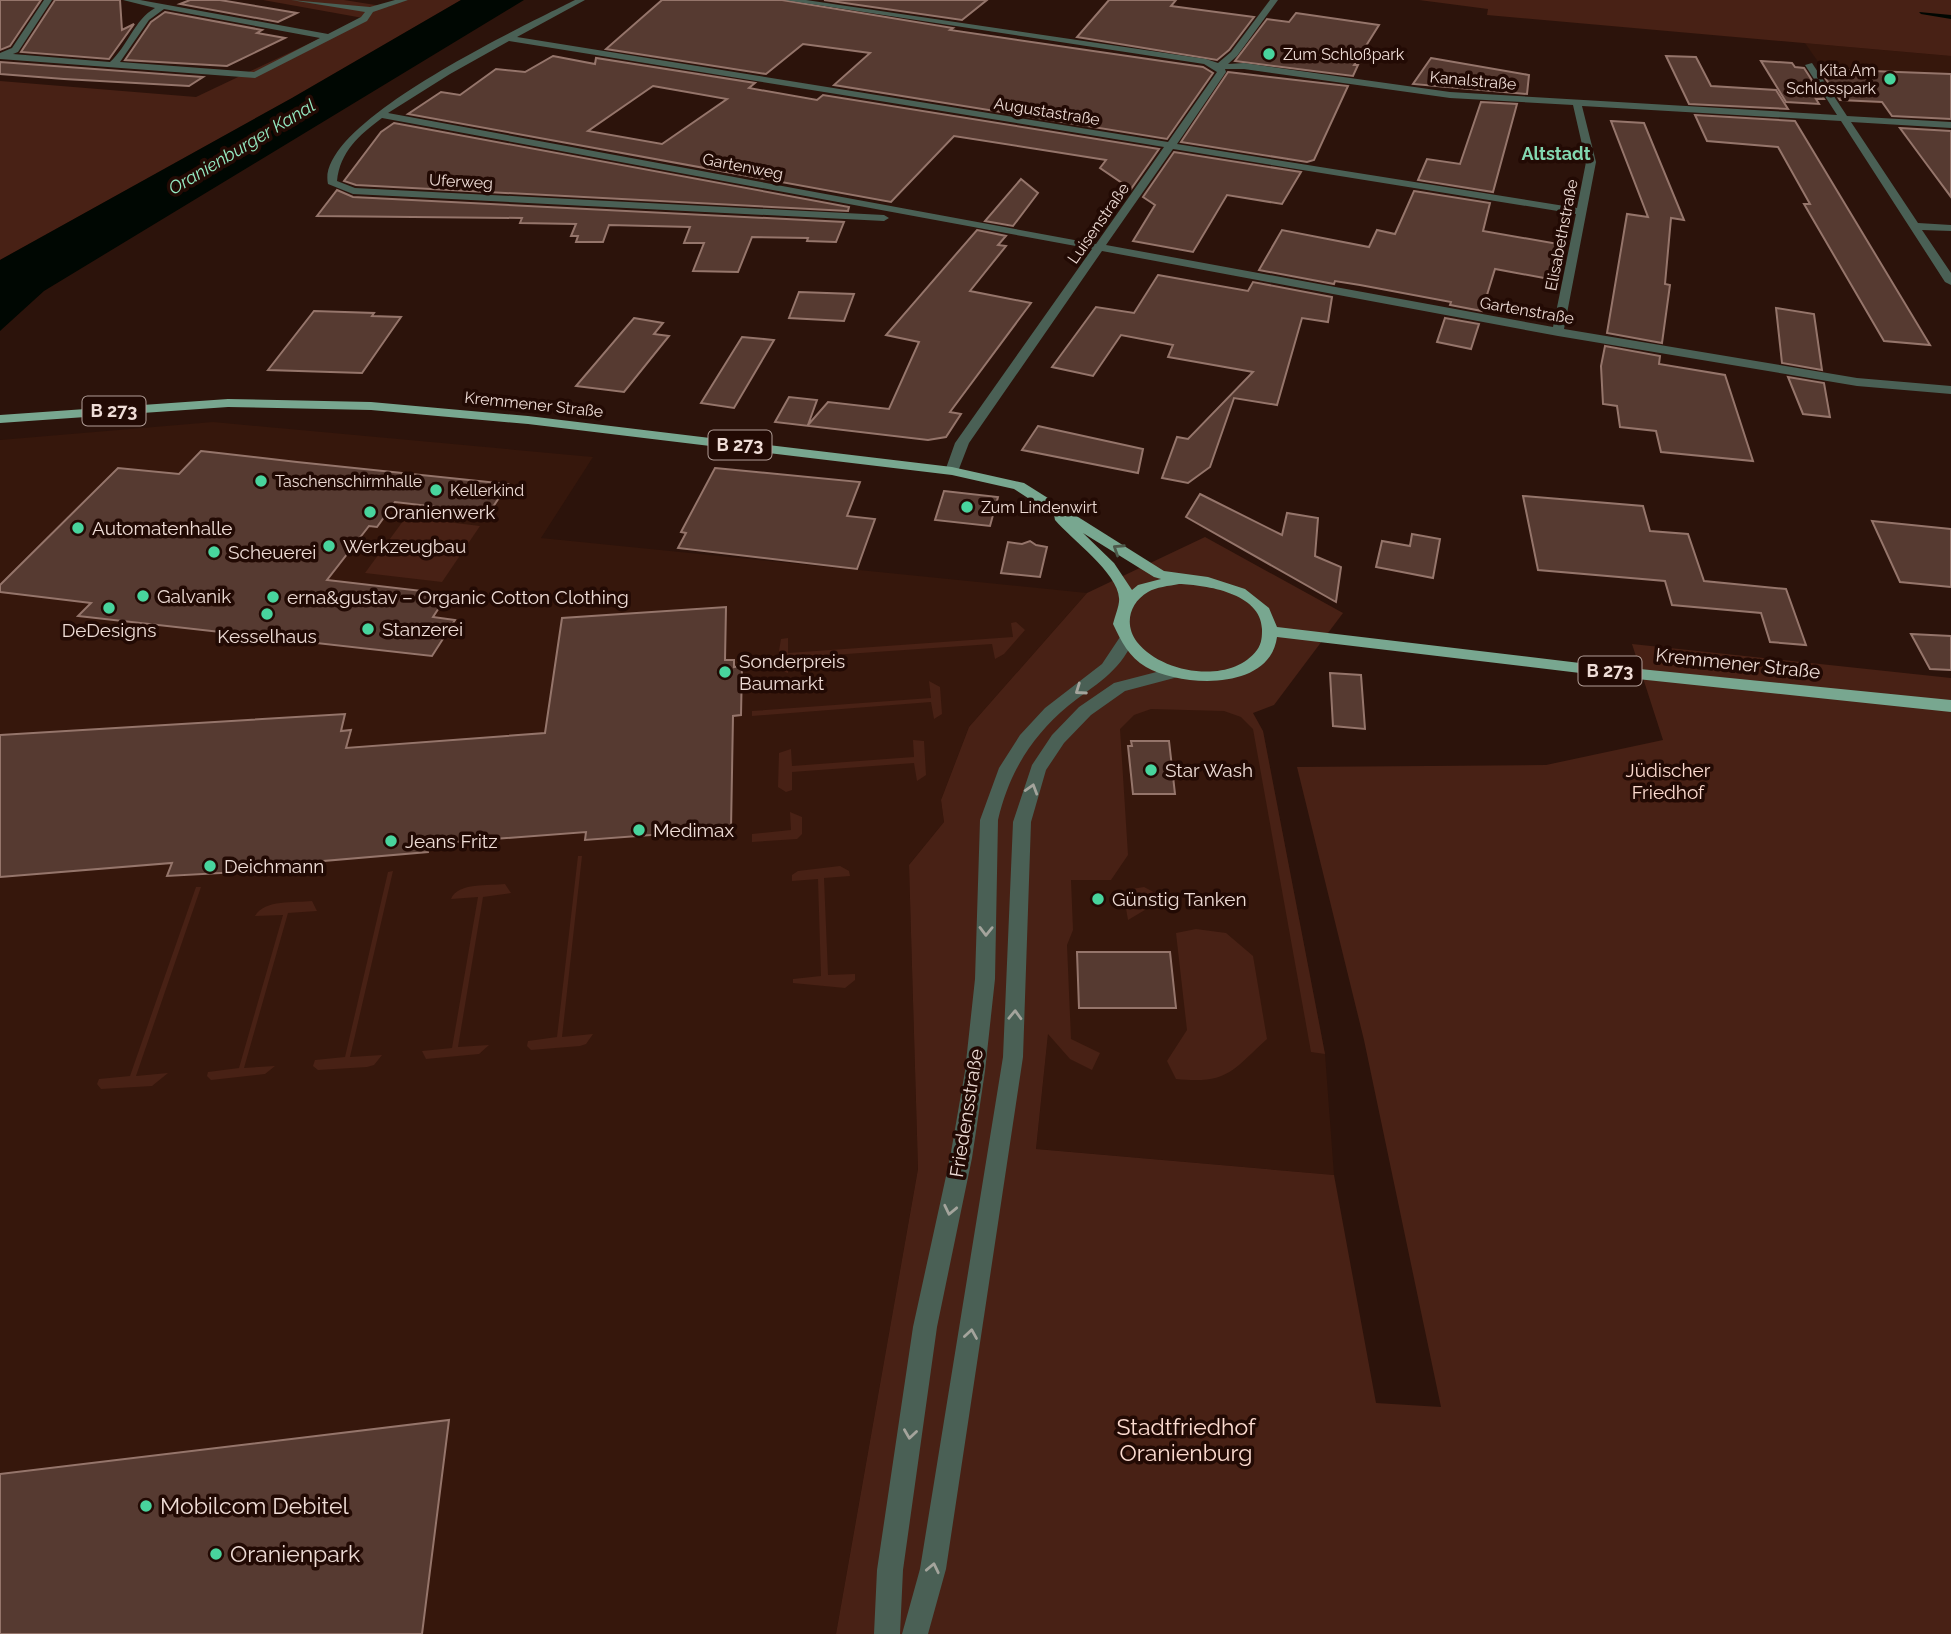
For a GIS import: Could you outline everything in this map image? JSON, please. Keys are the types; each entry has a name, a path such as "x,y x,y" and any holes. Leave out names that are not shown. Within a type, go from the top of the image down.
{"main road":[{"name":"Kremmener Straße","path":"0,419 229,402 371,405 539,421 952,471 1012,482 1159,574 1179,579"},
{"name":"Kremmener Straße","path":"1053,509 1076,538 1119,580 1126,589 1128,601"},
{"path":"1179,579 1214,582 1245,595 1259,608 1270,631 1264,653 1243,669 1214,677 1172,673 1143,660 1125,641 1120,620 1128,601 1149,586 1179,579"},
{"name":"Kremmener Straße","path":"1270,631 1580,668 1951,706"}],"street":[{"path":"2,56 15,50 48,0"},
{"path":"127,0 329,37"},
{"path":"295,0 370,10 404,0"},
{"name":"Uferweg","path":"581,0 427,83 382,115 353,138 335,160 332,181 353,191 893,218 907,213"},
{"name":"Kanalstraße","path":"789,0 1206,62 1219,67 1244,66 1450,95 1951,125"},
{"name":"Luisenstraße","path":"952,471 962,443 1174,145 1222,72 1219,67 1234,54 1274,0"},
{"path":"113,64 124,56 150,12 162,7"},
{"path":"2,56 255,75 364,19 370,10"},
{"name":"Augustastraße","path":"508,38 1581,212"},
{"path":"1809,65 1951,282"},
{"name":"Elisabethstraße","path":"1558,332 1591,162 1577,103"},
{"name":"Gartenweg","path":"382,115 1100,248"},
{"path":"1916,226 1951,228"},
{"name":"Gartenstraße","path":"1100,248 1558,332 1857,382 1951,390"},
{"name":"Friedensstraße","path":"887,1634 890,1570 925,1327 961,1158 975,1071 985,979 989,820 997,785 1010,758 1032,728 1103,673 1120,655 1125,641"},
{"name":"Friedensstraße","path":"915,1634 933,1569 1010,1083 1022,822 1038,769 1058,739 1086,711 1120,687 1172,673"}],"shaded area":[{"name":"Kita Am Schlosspark","path":"1805,43 1951,56 1951,108 1846,102"},
{"name":"Oranienpark","path":"213,422 593,457 541,538 1087,593 969,727 941,800 944,822 909,865 918,1169 836,1634 0,1634 0,440"},
{"path":"1136,700 1220,701 1263,731 1325,1054 1334,1175 1036,1149 1048,1033 1045,828"}],"green space":[{"path":"263,0 344,0 388,7 402,0 461,0 292,98 0,260 0,81 196,97 363,18"},
{"path":"1419,0 1951,0 1951,56 1487,15 1488,9"},
{"path":"406,517 480,526 442,582 365,573"},
{"path":"1205,537 1343,613 1274,705 1253,713 1263,731 1325,1054 1311,1052 1253,729 1241,717 1224,711 1151,709 1134,715 1120,729 1128,855 1111,880 1071,880 1073,930 1067,945 1071,1039 1100,1053 1092,1070 1070,1059 1048,1034 1036,1149 1334,1175 1376,1403 1441,1407 1364,1040 1297,767 1546,765 1663,740 1632,644 1951,678 1951,1634 836,1634 918,1169 909,865 944,822 941,800 969,727 1087,593"},
{"path":"1016,622 1025,630 1004,654 995,659 992,644 788,658 788,673 776,669 781,639 788,638 788,653 1013,637 1011,623"},
{"path":"929,681 940,687 942,714 934,719 931,702 752,716 752,711 931,698"},
{"path":"913,740 924,741 926,775 917,781 914,763 792,772 792,790 786,792 778,787 779,753 791,749 792,766 914,757"},
{"path":"790,812 802,817 802,834 797,839 752,842 752,834 791,830"},
{"path":"578,856 582,856 562,1037 593,1034 586,1044 580,1046 531,1050 527,1046 528,1041 557,1037"},
{"path":"840,866 849,871 850,876 824,878 828,975 855,974 855,980 845,988 793,983 793,979 821,976 818,879 792,881 792,875 798,871"},
{"path":"393,871 350,1057 382,1055 374,1065 367,1067 318,1070 313,1066 315,1060 345,1057 388,872"},
{"path":"505,884 511,893 483,897 458,1047 489,1045 479,1054 426,1059 422,1051 452,1048 478,897 451,899 467,887"},
{"path":"196,887 201,887 136,1076 168,1073 152,1086 101,1089 97,1084 99,1079 130,1076"},
{"path":"1144,887 1165,898 1128,920 1124,897 1132,889"},
{"path":"312,901 317,911 288,913 244,1068 275,1066 265,1074 211,1080 207,1076 208,1072 239,1068 283,915 255,916 273,904"},
{"path":"1196,929 1226,933 1253,956 1267,1039 1236,1067 1207,1080 1176,1079 1167,1061 1187,1030 1176,933"}],"water":[{"name":"Oranienburger Kanal","path":"461,0 524,0 44,291 0,331 0,260 292,98"}],"building":[{"path":"0,0 41,0 10,46 0,50"},
{"path":"55,0 120,0 122,30 134,24 109,59 21,52"},
{"path":"190,0 220,0 297,13 278,22 180,4"},
{"path":"662,0 782,0 953,28 950,30 1203,67 1213,73 1167,139 834,85 870,53 803,44 766,74 606,49"},
{"path":"824,0 987,0 962,20"},
{"path":"1109,0 1176,0 1171,6 1254,17 1229,50 1217,60 1077,37"},
{"path":"165,12 262,30 257,33 285,38 227,66 125,60 151,22"},
{"path":"1296,13 1379,25 1354,65 1358,65 1353,76 1235,61 1267,19 1289,22"},
{"path":"553,56 595,64 596,58 755,83 749,88 817,100 823,95 1159,149 1131,189 1100,168 1106,160 954,136 891,202 408,114 441,92 460,95 496,69 525,72","holes":["653,86 727,99 662,144 588,131"]},
{"path":"1666,56 1696,57 1711,86 1776,90 1788,109 1689,104"},
{"path":"1431,58 1529,75 1527,94 1413,84"},
{"path":"1761,61 1792,63 1795,67 1804,68 1824,99 1816,99 1819,104 1786,102"},
{"path":"0,62 203,77 189,86 64,79 0,74"},
{"path":"1819,69 1951,74 1951,119 1892,116 1882,102 1840,100"},
{"path":"1228,72 1348,86 1314,160 1307,162 1181,142"},
{"path":"1481,102 1517,104 1493,192 1418,180 1427,159 1460,164"},
{"path":"1695,115 1795,121 1930,345 1884,341 1804,204 1810,204 1778,147 1707,141"},
{"path":"1611,121 1644,123 1684,220 1671,218 1665,284 1670,285 1662,343 1607,333 1627,214 1648,217"},
{"path":"394,123 849,207 848,211 356,185 344,181 381,132"},
{"path":"1900,128 1951,131 1951,197 1922,158"},
{"path":"1174,152 1301,172 1282,204 1227,195 1193,252 1133,241 1155,205 1143,197"},
{"path":"1021,179 1038,193 1013,226 985,221"},
{"path":"337,190 353,197 844,222 836,242 807,241 808,238 752,237 738,272 693,271 704,243 684,243 690,227 609,225 603,242 576,242 578,236 571,236 576,224 520,223 522,218 317,216"},
{"path":"1414,191 1490,203 1483,231 1564,245 1555,280 1495,269 1482,311 1450,305 1451,302 1360,285 1335,281 1334,284 1259,270 1282,230 1369,247 1377,230 1395,234"},
{"path":"977,230 1006,236 998,245 1006,246 970,291 1031,303 950,412 961,414 946,437 928,440 775,422 789,397 817,400 808,425 828,402 889,409 919,342 886,335"},
{"path":"1158,275 1248,291 1253,282 1332,297 1328,322 1302,318 1277,405 1234,398 1210,467 1188,483 1162,478 1177,437 1188,439 1253,372 1168,357 1173,345 1121,335 1093,376 1052,367 1096,307 1134,313"},
{"path":"799,292 854,294 844,321 789,318"},
{"path":"1776,308 1814,314 1822,370 1782,363"},
{"path":"314,311 374,313 372,316 401,317 362,373 268,370"},
{"path":"634,318 663,323 654,334 669,336 624,392 576,386"},
{"path":"1445,318 1479,324 1471,349 1437,342"},
{"path":"742,337 774,340 734,408 701,403"},
{"path":"1605,346 1660,356 1659,364 1725,375 1753,461 1661,452 1656,431 1620,427 1617,406 1603,404 1601,366"},
{"path":"1788,377 1824,383 1830,417 1803,414"},
{"path":"1038,426 1143,449 1138,473 1022,450"},
{"path":"201,451 508,484 489,513 395,502 377,527 369,526 327,580 448,594 433,617 455,620 432,656 78,616 91,603 0,592 0,585 118,468 179,474"},
{"path":"715,468 860,482 847,516 875,519 857,569 678,548 686,533 681,532"},
{"path":"944,491 998,497 990,526 935,520"},
{"path":"1200,494 1282,535 1287,513 1318,518 1315,556 1341,567 1336,602 1186,517"},
{"path":"1523,496 1643,506 1650,531 1688,534 1704,581 1786,589 1806,645 1770,642 1761,613 1672,605 1665,581 1538,570"},
{"path":"1872,521 1951,529 1951,587 1900,582"},
{"path":"1412,534 1440,539 1433,578 1376,567 1382,541 1410,546"},
{"path":"1030,541 1047,547 1040,577 1001,573 1008,542 1022,544"},
{"path":"726,607 725,660 734,660 734,667 742,666 741,715 733,716 731,829 585,840 586,832 429,844 428,852 312,862 311,866 239,872 167,876 172,863 0,877 0,735 345,714 341,731 351,730 346,748 545,733 562,618"},
{"path":"1911,634 1951,636 1951,670 1930,669"},
{"path":"1330,673 1361,675 1365,729 1333,726"},
{"name":"Star Wash","path":"1131,741 1169,741 1175,794 1133,794 1128,746 1132,746"},
{"path":"1077,952 1170,952 1176,1008 1079,1008"},
{"name":"Oranienpark","path":"449,1420 422,1634 0,1634 0,1474"}],"waterway":[{"path":"1921,13 1951,17"}],"place":[{"name":"Zum Schloßpark","path":"1269,54"},
{"name":"Kita Am Schlosspark","path":"1890,79"},
{"name":"Taschenschirmhalle","path":"261,481"},
{"name":"Kellerkind","path":"436,490"},
{"name":"Zum Lindenwirt","path":"967,507"},
{"name":"Oranienwerk","path":"370,512"},
{"name":"Automatenhalle","path":"78,528"},
{"name":"Werkzeugbau","path":"329,546"},
{"name":"Scheuerei","path":"214,552"},
{"name":"Galvanik","path":"143,596"},
{"name":"erna&gustav – Organic Cotton Clothing","path":"273,597"},
{"name":"DeDesigns","path":"109,608"},
{"name":"Kesselhaus","path":"267,614"},
{"name":"Stanzerei","path":"368,629"},
{"name":"Sonderpreis Baumarkt","path":"725,672"},
{"name":"Star Wash","path":"1151,770"},
{"name":"Medimax","path":"639,830"},
{"name":"Jeans Fritz","path":"391,841"},
{"name":"Deichmann","path":"210,866"},
{"name":"Günstig Tanken","path":"1098,899"},
{"name":"Mobilcom Debitel","path":"146,1506"},
{"name":"Oranienpark","path":"216,1554"}],"district":[{"name":"Altstadt","path":"1556,154"}],"park label":[{"name":"Jüdischer Friedhof","path":"1668,781"},
{"name":"Stadtfriedhof Oranienburg","path":"1186,1440"}]}
